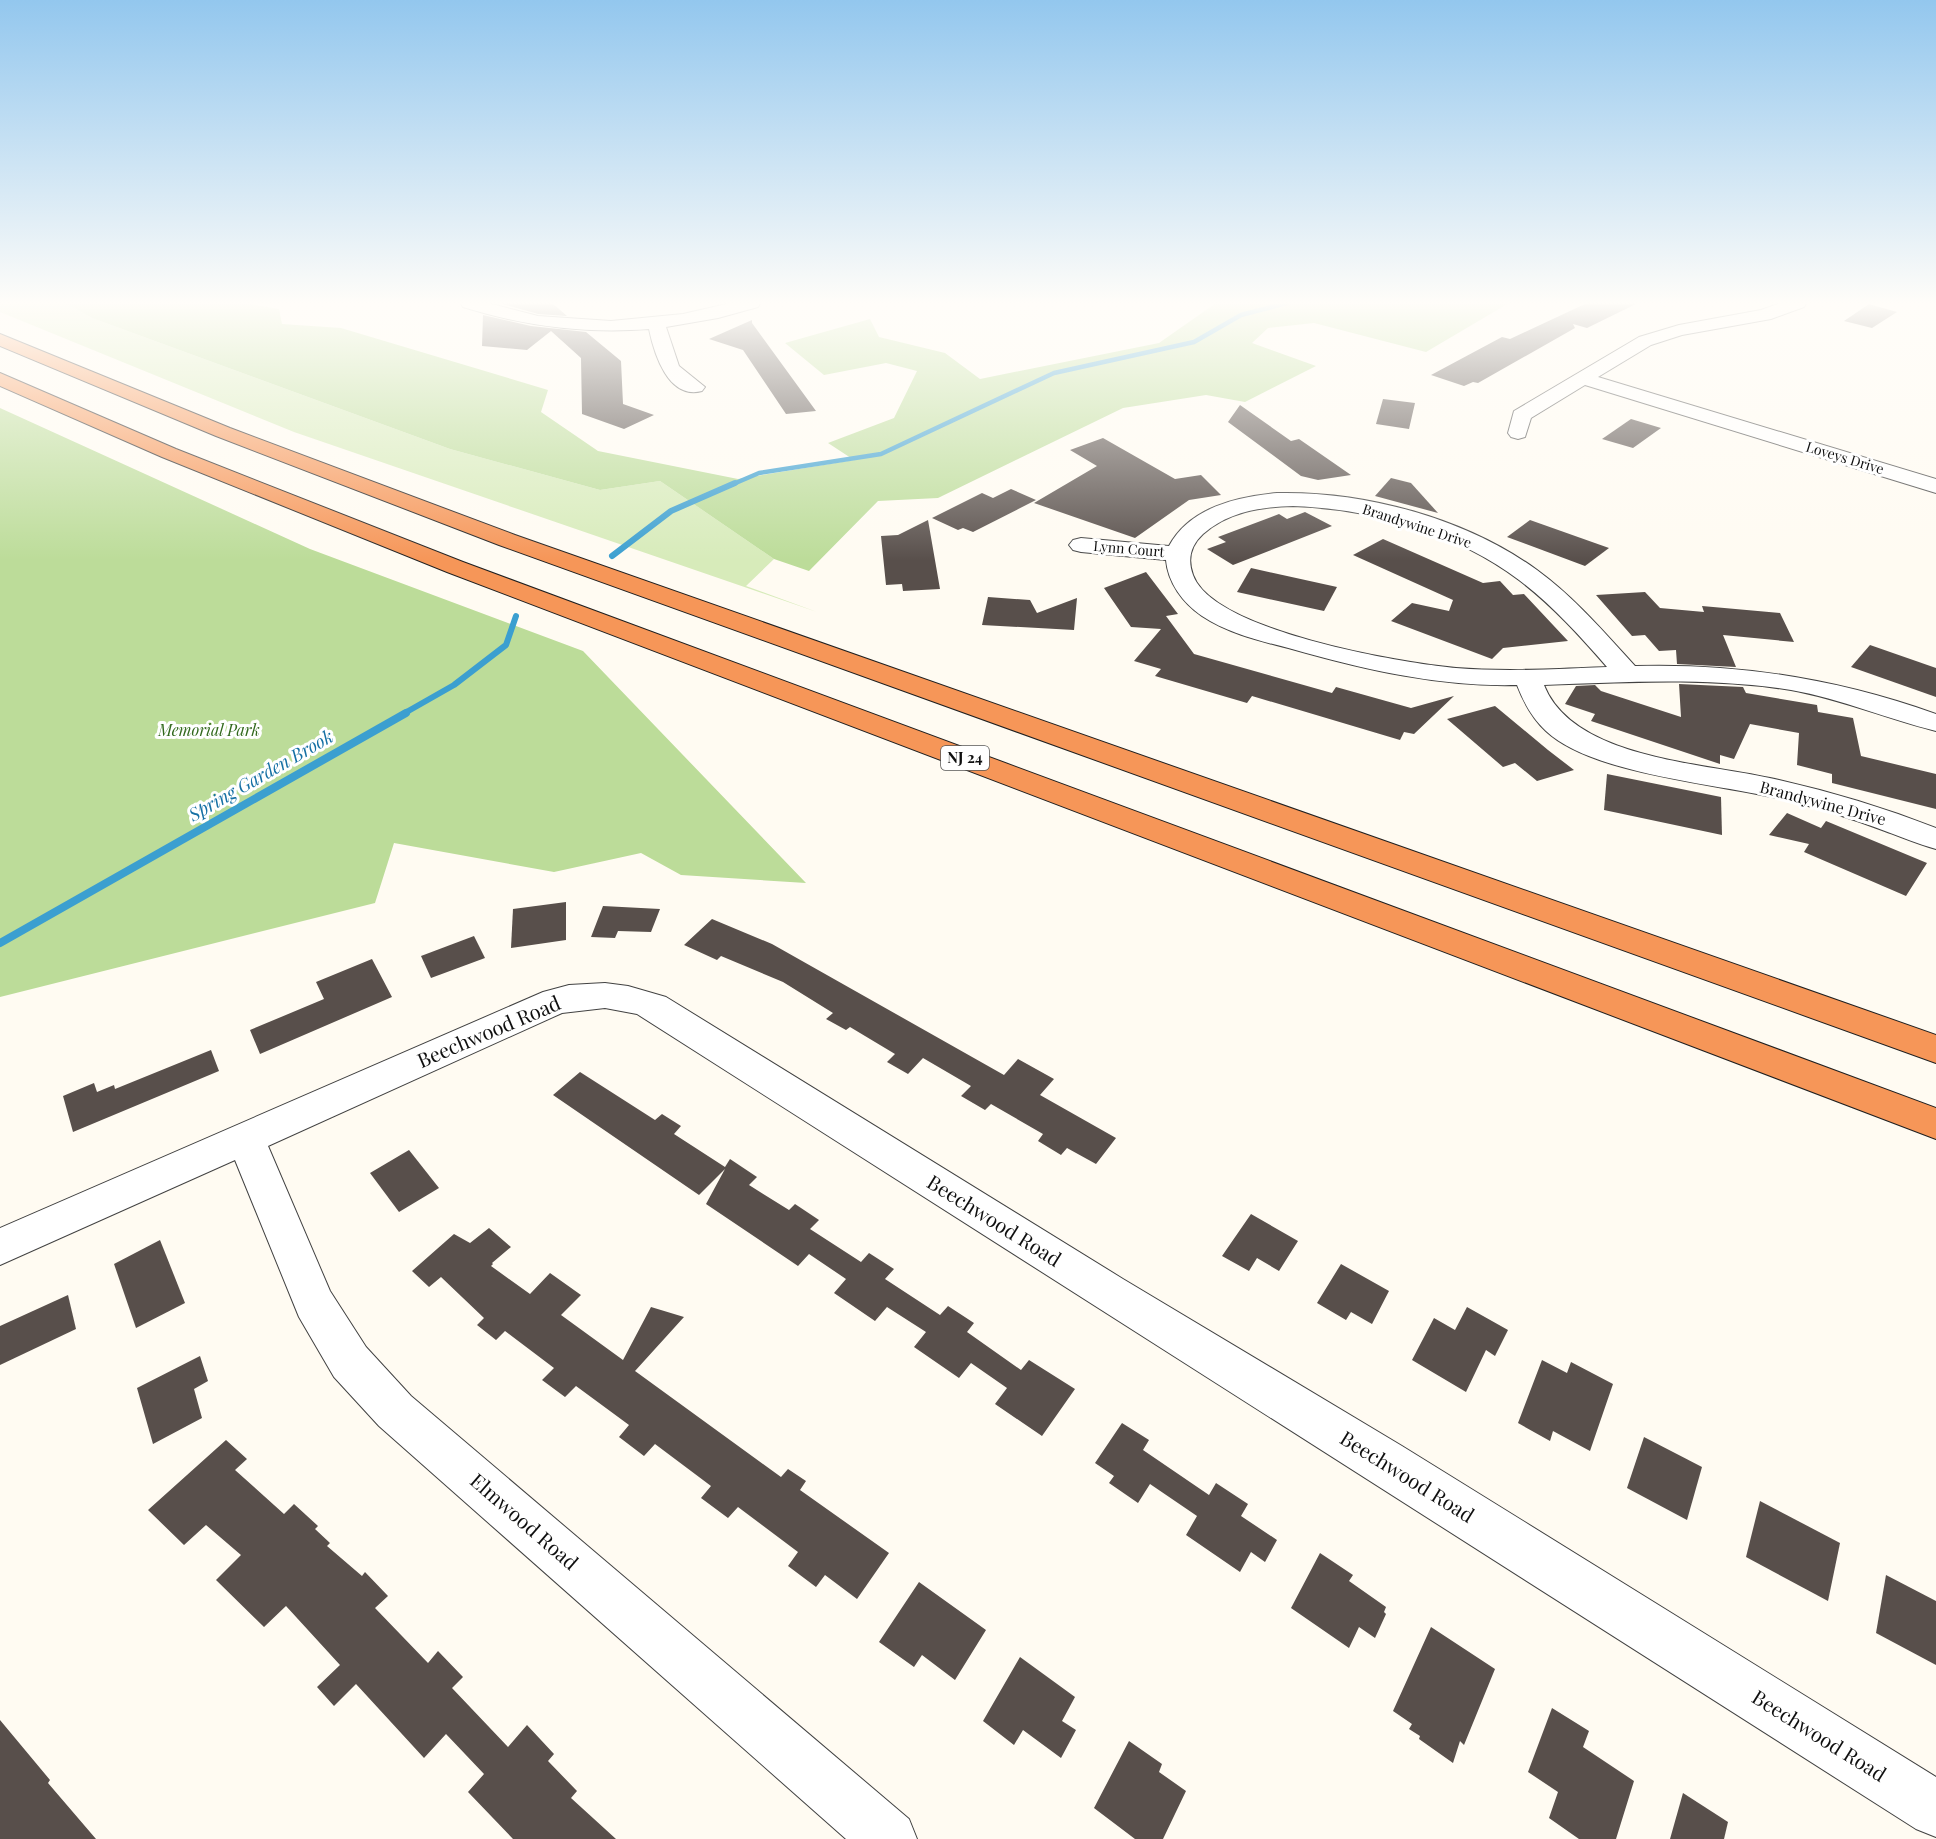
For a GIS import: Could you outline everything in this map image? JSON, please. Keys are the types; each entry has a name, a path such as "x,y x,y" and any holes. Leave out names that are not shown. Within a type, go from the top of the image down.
{"highway":[{"name":"NJ 24","path":"22,389 169,453 455,567 1936,1124"},
{"path":"119,389 223,432 507,540 1936,1049"}],"street":[{"path":"1518,433 1521,415 1564,389"},
{"name":"Loveys Drive","path":"1617,389 1936,486"},
{"name":"Brandywine Drive","path":"1178,554 1182,542 1197,526 1222,512 1254,503 1300,500 1332,502 1393,515 1480,546 1506,560 1570,610 1628,674"},
{"name":"Lynn Court","path":"1081,545 1178,554"},
{"path":"1178,554 1182,578 1191,593 1204,604 1240,625 1315,648 1389,665 1476,677 1528,678 1693,673 1788,682 1841,691 1936,723"},
{"name":"Brandywine Drive","path":"1528,678 1541,708 1552,720 1572,735 1619,757 1775,788 1833,803 1881,817 1936,839"},
{"name":"Beechwood Road","path":"0,1247 555,1001 584,996 611,995 631,998 654,1006 1108,1292 1395,1468 1708,1668 1936,1809"},
{"name":"Elmwood Road","path":"245,1138 314,1303 350,1362 395,1411 889,1839"}],"green space":[{"path":"188,389 286,389 450,449 600,490 660,481 774,559 746,586 817,612 294,432"},
{"path":"286,389 544,389 548,390 541,412 598,451 738,479 854,460 828,443 894,418 908,389 1271,389 1245,402 1206,395 1123,408 938,498 878,501 809,571 774,559 660,481 600,490 450,449"},
{"name":"Memorial Park","path":"0,408 310,549 583,651 806,883 681,875 641,853 554,872 394,843 375,903 0,997"}],"building":[{"path":"582,389 622,389 623,404 654,415 624,429 582,414"},
{"path":"769,389 800,389 816,411 786,414"},
{"path":"1383,399 1415,403 1409,429 1376,424"},
{"path":"1240,405 1291,441 1299,439 1351,475 1318,480 1301,476 1228,422"},
{"path":"1631,419 1661,428 1633,448 1602,439"},
{"path":"1103,438 1175,479 1201,475 1221,495 1189,500 1135,538 1034,503 1097,466 1070,450"},
{"path":"1391,478 1411,483 1438,513 1375,496"},
{"path":"1011,489 1036,500 973,532 963,528 958,530 932,518 982,493 993,498"},
{"path":"1305,512 1332,526 1233,565 1207,549 1226,542 1218,537 1279,514 1287,519"},
{"path":"928,520 940,589 903,591 902,584 886,585 881,536 898,535"},
{"path":"1530,520 1609,548 1585,566 1507,537"},
{"path":"1383,539 1483,583 1500,581 1513,595 1524,594 1568,641 1503,648 1492,659 1391,621 1412,603 1449,611 1453,600 1353,555"},
{"path":"1251,568 1337,587 1324,611 1237,592"},
{"path":"1146,572 1178,614 1166,616 1194,654 1332,693 1336,687 1411,708 1454,696 1414,734 1404,732 1400,740 1252,696 1247,703 1155,676 1161,669 1134,661 1161,629 1131,627 1104,588"},
{"path":"1645,592 1660,608 1704,612 1702,606 1780,613 1794,642 1723,635 1736,667 1677,664 1676,650 1659,651 1645,635 1632,636 1596,595"},
{"path":"988,597 1030,600 1037,613 1077,598 1074,630 982,625"},
{"path":"1870,645 1936,668 1936,697 1851,667"},
{"path":"1679,684 1743,687 1746,693 1817,705 1818,712 1853,718 1861,756 1936,774 1936,809 1832,783 1832,774 1797,765 1799,733 1750,724 1734,759 1720,755 1720,764 1591,721 1595,714 1565,704 1576,686 1595,685 1601,691 1681,717"},
{"path":"1495,706 1574,770 1537,781 1515,763 1503,767 1447,719"},
{"path":"1607,774 1721,797 1722,835 1604,810"},
{"path":"1787,813 1821,828 1826,821 1927,863 1906,896 1804,852 1809,844 1769,835"},
{"path":"566,902 566,940 511,948 513,909"},
{"path":"603,906 660,909 651,932 618,931 615,938 591,937"},
{"path":"712,919 772,944 1004,1075 1018,1059 1054,1079 1040,1095 1116,1138 1096,1164 1067,1148 1061,1155 1038,1141 1043,1134 991,1104 985,1110 961,1096 971,1086 923,1058 908,1074 887,1062 895,1054 850,1027 846,1030 826,1019 833,1013 783,982 721,956 717,960 684,945"},
{"path":"474,936 485,958 431,978 421,956"},
{"path":"372,959 392,997 260,1054 250,1030 324,999 316,982"},
{"path":"211,1050 219,1071 73,1132 63,1096 94,1083 97,1092 114,1085 115,1089"},
{"path":"580,1072 655,1120 662,1114 681,1126 674,1134 725,1167 730,1159 757,1177 749,1185 789,1210 795,1204 819,1220 810,1229 861,1262 869,1253 894,1269 885,1279 940,1315 948,1306 974,1323 967,1332 1021,1370 1029,1360 1075,1389 1042,1436 995,1404 1007,1388 971,1363 959,1378 914,1347 926,1332 887,1307 875,1321 834,1293 846,1279 809,1254 798,1266 706,1204 725,1169 699,1195 553,1095"},
{"path":"409,1150 439,1188 399,1212 370,1173"},
{"path":"1251,1214 1298,1241 1279,1271 1257,1258 1249,1271 1222,1256"},
{"path":"489,1228 511,1247 491,1266 530,1294 550,1273 581,1295 561,1315 623,1360 651,1307 684,1317 635,1371 781,1477 788,1469 806,1481 800,1490 889,1553 857,1599 825,1575 816,1587 788,1566 798,1552 738,1507 728,1518 701,1498 711,1486 655,1444 644,1456 619,1437 629,1425 576,1386 565,1397 542,1380 554,1368 505,1331 496,1340 477,1325 484,1318 441,1277 429,1287 412,1271 454,1234 470,1243"},
{"path":"160,1240 185,1303 136,1328 114,1264"},
{"path":"1341,1264 1389,1291 1372,1324 1351,1312 1346,1320 1317,1303"},
{"path":"68,1295 76,1329 0,1365 0,1326"},
{"path":"1467,1307 1508,1330 1495,1356 1486,1350 1466,1392 1412,1360 1434,1318 1455,1330"},
{"path":"200,1356 208,1381 194,1389 202,1418 153,1444 137,1388"},
{"path":"1542,1360 1567,1373 1571,1362 1613,1384 1590,1451 1553,1431 1550,1441 1518,1423"},
{"path":"1122,1423 1149,1440 1143,1450 1209,1495 1216,1483 1248,1504 1241,1516 1277,1540 1265,1562 1251,1552 1240,1572 1186,1535 1197,1516 1150,1484 1138,1503 1109,1483 1114,1476 1095,1463"},
{"path":"1644,1437 1702,1467 1687,1520 1627,1488"},
{"path":"226,1440 247,1459 235,1470 284,1514 294,1504 318,1526 315,1529 330,1543 327,1546 362,1576 365,1572 388,1596 375,1608 428,1663 438,1651 463,1677 452,1688 508,1747 527,1725 554,1754 548,1761 577,1791 571,1798 616,1839 513,1839 468,1792 484,1774 446,1734 424,1758 356,1684 334,1706 317,1687 340,1665 286,1606 264,1627 216,1580 241,1555 206,1525 184,1545 148,1510"},
{"path":"1760,1501 1840,1543 1828,1601 1746,1557"},
{"path":"1320,1553 1353,1575 1349,1581 1386,1607 1384,1612 1386,1614 1375,1638 1359,1627 1349,1648 1291,1608"},
{"path":"1886,1575 1936,1601 1936,1665 1876,1633"},
{"path":"919,1582 986,1630 955,1680 922,1655 914,1667 879,1642"},
{"path":"1431,1627 1495,1669 1464,1745 1460,1741 1453,1763 1419,1739 1420,1736 1409,1729 1412,1724 1393,1711"},
{"path":"1020,1657 1075,1697 1062,1721 1076,1730 1061,1758 1023,1730 1014,1745 983,1721"},
{"path":"1552,1708 1589,1731 1583,1747 1634,1781 1616,1839 1579,1839 1549,1818 1558,1792 1528,1772"},
{"path":"0,1720 50,1780 48,1783 96,1839 0,1839"},
{"path":"1129,1741 1162,1764 1159,1772 1186,1791 1163,1839 1135,1839 1094,1808"},
{"path":"1683,1793 1728,1822 1724,1839 1670,1839"}],"waterway":[{"name":"Spring Garden Brook","path":"731,485 759,473 881,454 1020,389"},
{"name":"Spring Garden Brook","path":"612,556 671,511 735,483"},
{"name":"Spring Garden Brook","path":"403,714 454,685 506,645 516,616"},
{"name":"Spring Garden Brook","path":"0,943 406,713"}]}
